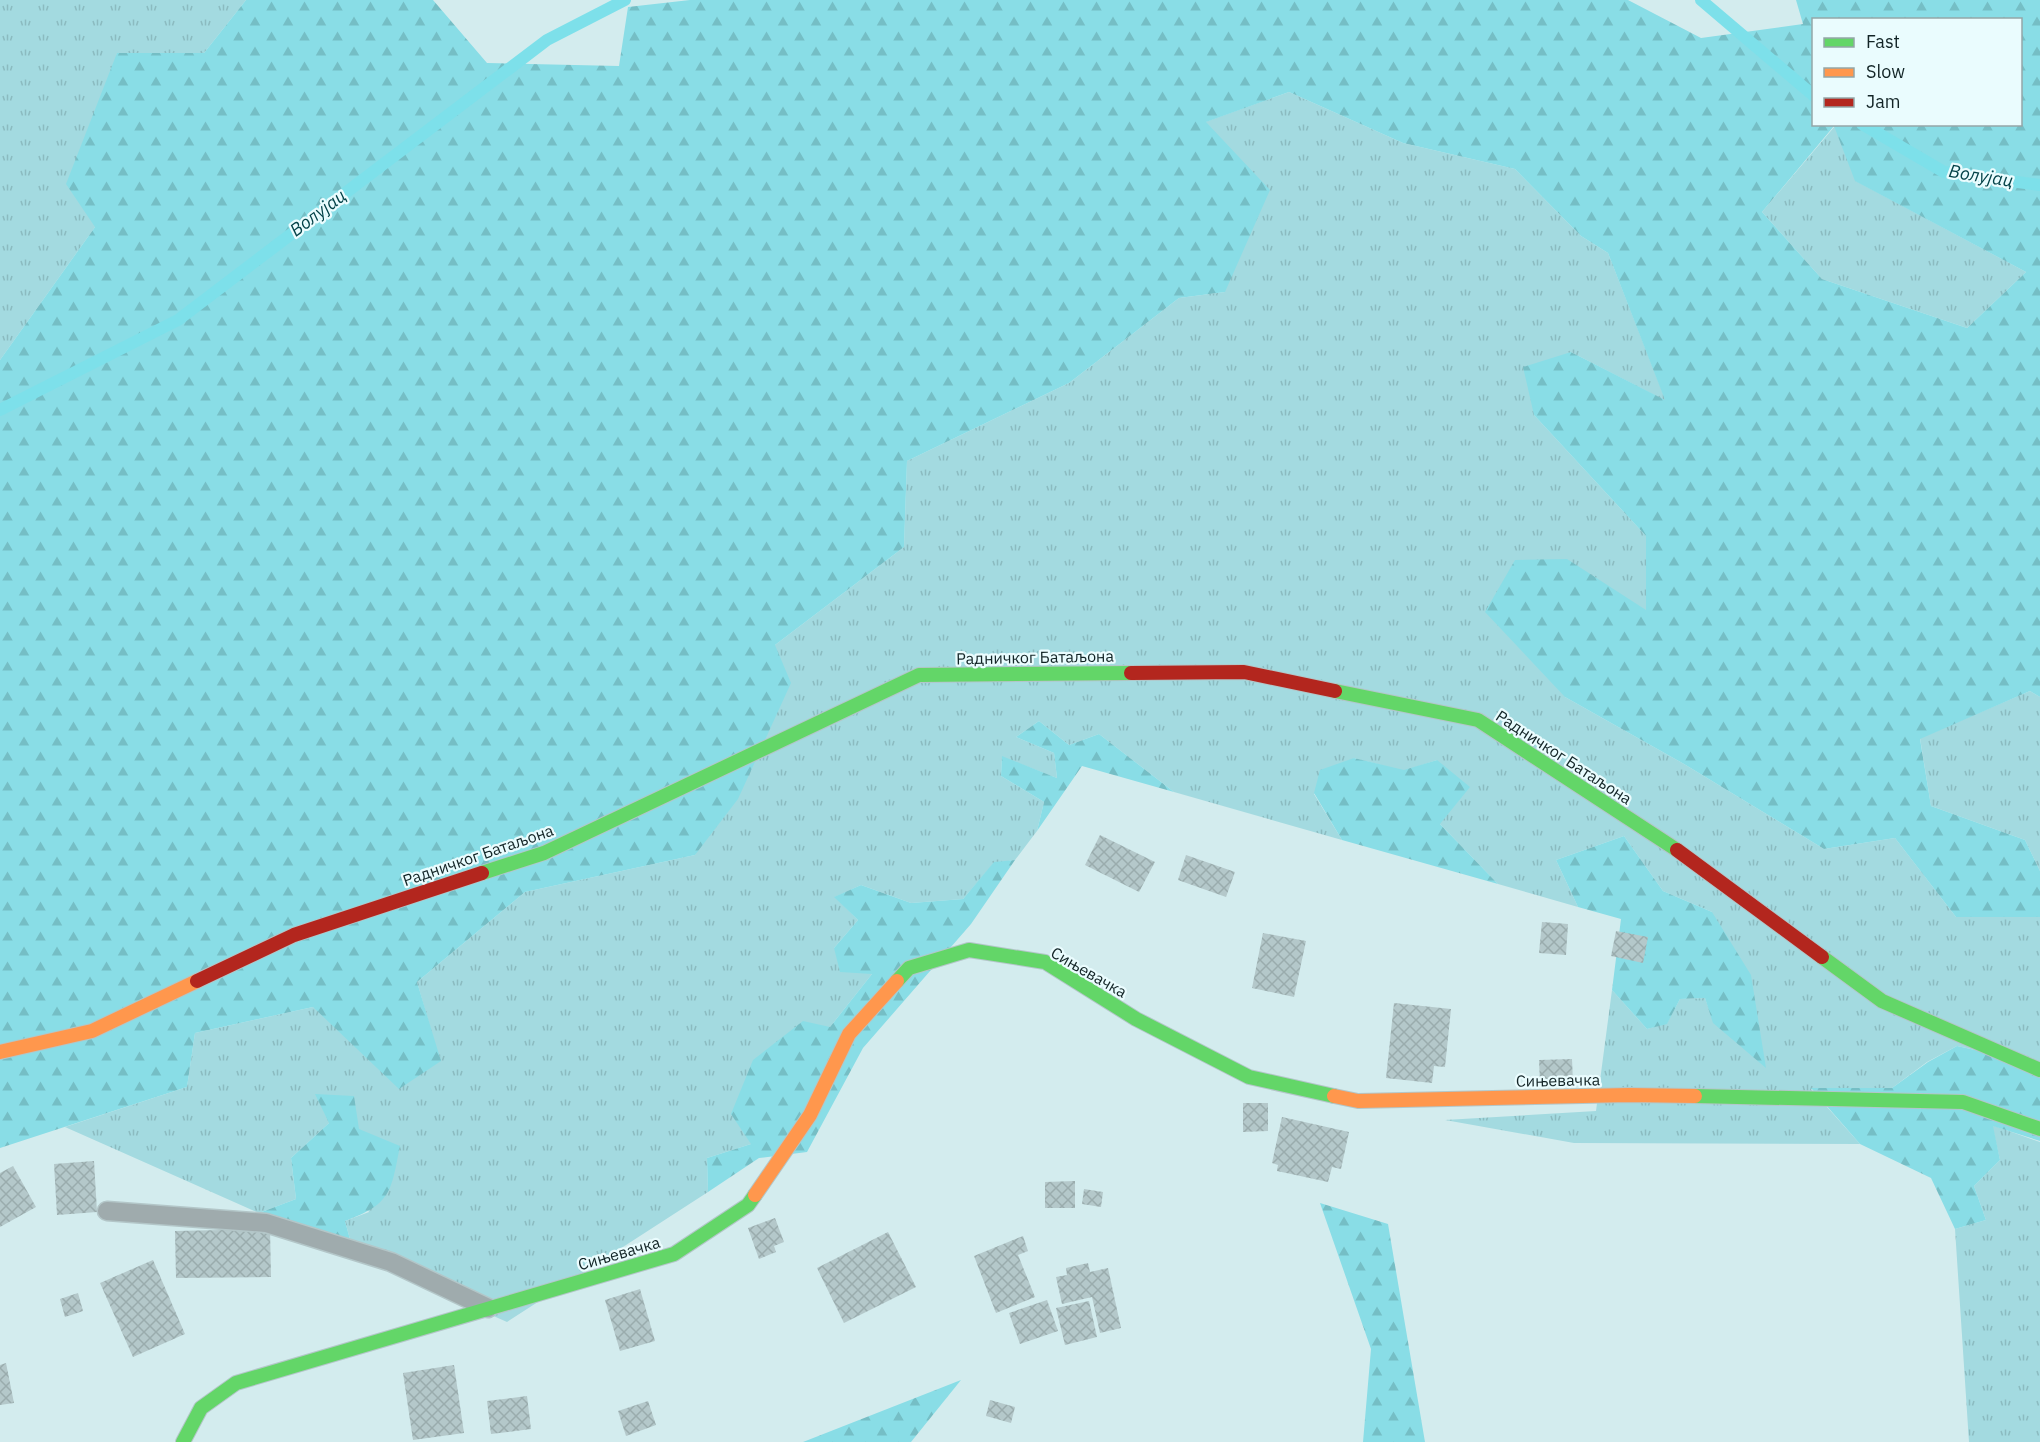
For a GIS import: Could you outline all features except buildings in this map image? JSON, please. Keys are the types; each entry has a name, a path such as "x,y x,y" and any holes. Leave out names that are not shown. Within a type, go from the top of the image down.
{"street":[{"name":"Радничког Батаљона","path":"0,1052 92,1031 294,935 544,852 919,675 1244,672 1478,720 1678,851 1882,1001 2040,1070"},
{"name":"Сињевачка","path":"183,1442 201,1408 236,1383 674,1254 748,1205 810,1116 849,1034 909,968 969,950 1045,962 1136,1019 1249,1077 1358,1101 1629,1095 1963,1102 2040,1129"}],"lane":[{"path":"107,1210 266,1222 391,1262 488,1308"}],"green space":[{"path":"0,0 246,0 204,53 117,53 95,227 0,360"},
{"path":"246,0 433,0 487,63 619,66 628,7 690,0 1628,0 1701,38 1803,24 1796,0 2040,0 2040,697 2030,691 1920,739 1931,806 2025,840 2040,871 2040,917 1956,917 1895,838 1824,849 1684,764 1565,697 1485,612 1515,560 1567,559 1646,610 1646,536 1534,415 1523,367 1571,352 1665,400 1608,253 1581,236 1515,169 1403,143 1289,92 1206,122 1270,190 1225,292 1179,298 1069,383 907,461 904,547 775,645 791,683 738,799 695,855 525,892 417,982 441,1061 399,1089 313,1007 195,1033 187,1087 0,1148 0,360 95,227 66,184 117,53 204,53","holes":["1834,126 1855,181 2026,272 1967,328 1822,279 1762,212"]},
{"path":"1289,92 1403,143 1515,169 1581,236 1608,253 1666,401 1571,352 1534,415 1646,536 1646,610 1565,697 1684,764 1824,849 1895,838 1956,917 2040,917 2040,1064 1957,1046 1927,1062 1892,1088 1811,1089 1860,1144 1574,1143 1445,1120 1596,1111 1612,990 1647,1029 1667,1023 1680,999 1705,998 1714,1023 1712,912 1663,891 1624,836 1556,860 1578,907 1498,884 1440,824 1437,760 1404,771 1354,758 1314,794 1342,840 1174,792 1099,734 1069,745 1039,721 1016,737 1054,753 1057,778 1002,757 1001,776 1044,802 1037,831 1015,860 994,863 963,899 911,903 861,885 835,897 858,920 834,948 872,974 830,1027 751,1144 707,1158 708,1192 507,1322 354,1254 345,1221 369,1212 329,1123 291,1158 296,1199 259,1213 65,1127 187,1087 195,1033 313,1007 440,1061 417,982 525,892 695,855 775,645 904,547 907,461 1069,383 1179,298 1225,292 1205,122"},
{"path":"1835,126 1856,181 2026,272 1967,328 1822,279 1762,212"},
{"path":"2030,691 2040,697 2040,871 2025,840 1931,806 1920,738"},
{"path":"1039,721 1069,745 1099,734 1174,792 1082,766 1037,831 1044,802 1001,776 1002,756 1057,778 1054,753 1016,737"},
{"path":"1354,758 1404,770 1437,760 1470,787 1440,824 1498,884 1342,840 1314,793 1320,770"},
{"path":"1624,836 1663,891 1712,912 1751,975 1766,1068 1713,1023 1705,998 1680,999 1667,1024 1647,1029 1612,990 1621,919 1578,907 1556,860"},
{"path":"1015,860 971,924 863,1048 807,1152 759,1158 708,1192 707,1158 751,1144 731,1114 753,1060 803,1021 830,1027 872,974 840,972 834,948 858,920 834,897 861,885 911,903 963,899 994,862"},
{"path":"1957,1046 2040,1064 2040,1141 1993,1126 2000,1160 1974,1186 1986,1220 1955,1229 1931,1178 1860,1144 1811,1088 1892,1088 1928,1062"},
{"path":"315,1094 354,1096 359,1129 400,1146 387,1194 372,1208 345,1221 354,1254 259,1213 296,1199 291,1158 329,1123"},
{"path":"1992,1125 2040,1142 2040,1442 1969,1442 1955,1229 1986,1220 1974,1186 2000,1160"},
{"path":"1320,1203 1388,1224 1425,1442 1363,1442 1371,1349"},
{"path":"961,1380 911,1442 803,1442"}],"waterway":[{"name":"Волујац","path":"0,410 178,320 547,40 625,0"},
{"name":"Волујац","path":"1701,0 1812,94"},
{"name":"Волујац","path":"1865,126 1944,172 2040,185"}],"traffic: fast":[{"path":"482,873 544,853 919,675 1131,673"},
{"path":"1335,691 1478,720 1677,850"},
{"path":"897,981 909,968 969,950 1045,962 1136,1019 1249,1077 1334,1096"},
{"path":"1822,957 1882,1001 2040,1070"},
{"path":"1695,1096 1963,1102 2040,1129"},
{"path":"183,1442 201,1408 236,1383 674,1254 748,1205 755,1195"}],"traffic: slow":[{"path":"0,1052 92,1031 197,981"},
{"path":"755,1195 810,1115 849,1034 897,981"},
{"path":"1334,1096 1358,1101 1629,1095 1695,1096"}],"traffic: jam":[{"path":"1131,673 1244,672 1335,691"},
{"path":"1677,850 1822,957"},
{"path":"197,981 294,935 482,873"}]}
